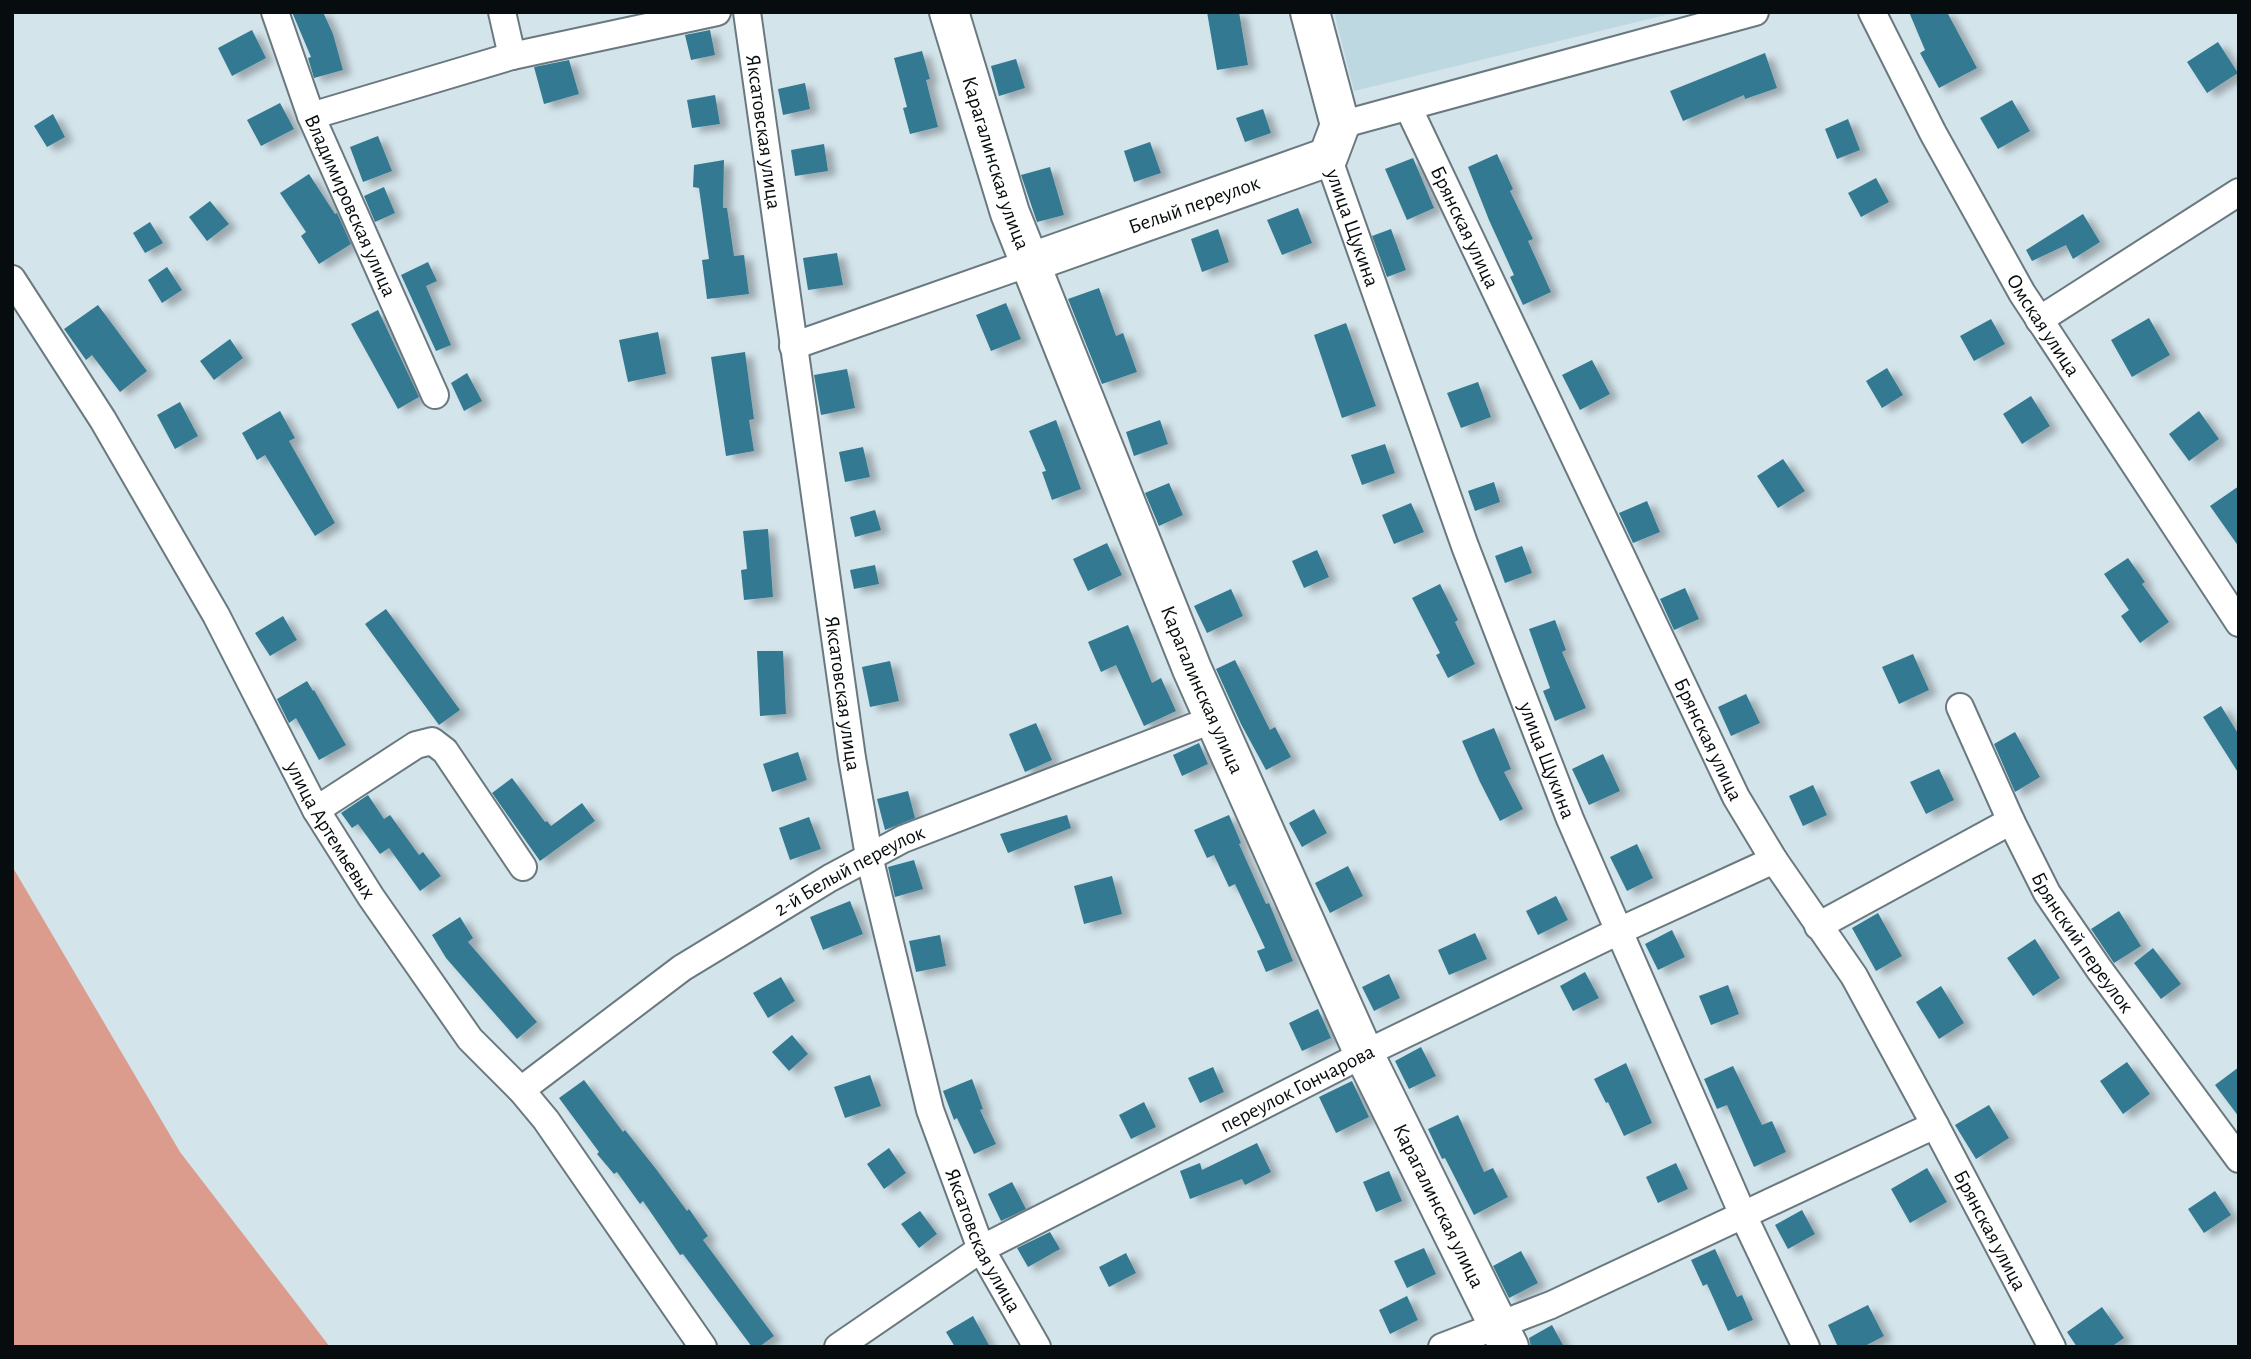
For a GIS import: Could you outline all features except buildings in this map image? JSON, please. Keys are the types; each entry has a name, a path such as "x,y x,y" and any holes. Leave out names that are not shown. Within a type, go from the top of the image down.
{"street":[{"name":"Владимировская улица","path":"275,12 311,116 435,395"},
{"path":"502,12 512,56"},
{"path":"311,116 512,56 717,12"},
{"name":"Яксатовская улица","path":"747,12 852,758 869,856 930,1110 981,1249 1037,1347"},
{"name":"Карагалинская улица","path":"949,12 1010,213 1214,719 1364,1054 1504,1336"},
{"name":"улица Щукина","path":"1310,12 1334,141 1465,546 1570,819 1743,1215 1806,1347"},
{"path":"1334,141 1408,107 1755,12"},
{"name":"Омская улица","path":"1872,12 1933,133 2022,293 2239,622"},
{"name":"Брянская улица","path":"1408,107 1736,797 1774,860 1854,976 1936,1125 2052,1347"},
{"name":"Белый переулок","path":"1029,263 1334,141"},
{"path":"2039,320 2239,192"},
{"path":"793,346 1029,263"},
{"name":"улица Артемьевых","path":"12,279 103,420 216,615 316,810 371,897 470,1039 521,1090 546,1120 703,1347"},
{"name":"Брянский переулок","path":"1961,707 2011,821 2047,893 2239,1159"},
{"name":"2-й Белый переулок","path":"521,1090 682,968 869,856 904,839 1214,719"},
{"path":"316,810 416,745 432,741 445,751 523,867"},
{"path":"1818,926 2011,821"},
{"name":"переулок Гончарова","path":"838,1347 981,1249 1364,1054 1619,931 1774,860"},
{"path":"1442,1347 1504,1336 1551,1305 1936,1125"}],"shaded area":[{"path":"1334,12 1678,12 1354,91"},
{"path":"12,866 180,1152 330,1347 12,1347"}]}
